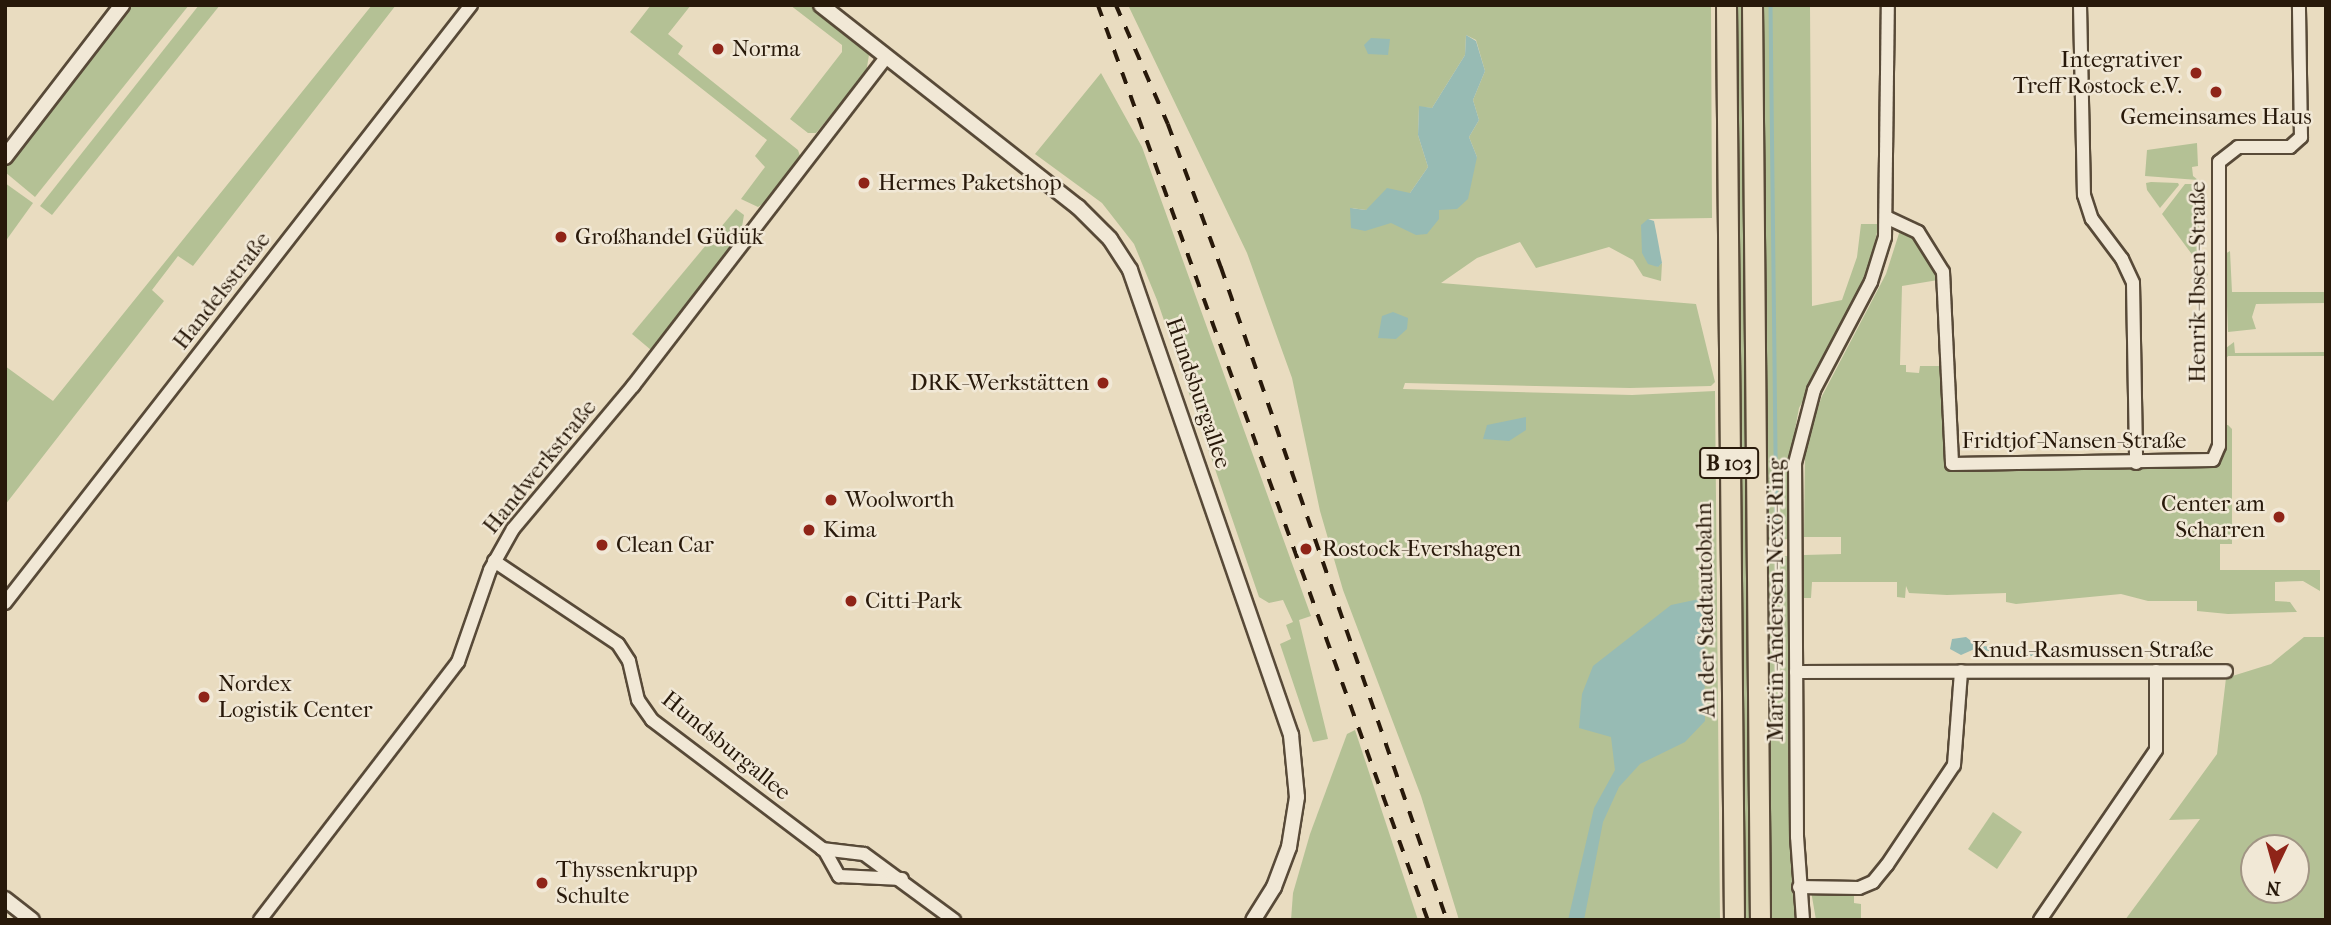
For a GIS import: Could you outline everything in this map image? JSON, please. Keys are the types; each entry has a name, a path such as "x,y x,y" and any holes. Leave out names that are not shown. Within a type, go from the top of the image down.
{"highway":[{"name":"An der Stadtautobahn","path":"1726,5 1734,920"},
{"name":"B 103","path":"1752,5 1760,920"}],"street":[{"path":"5,157 122,5"},
{"name":"Handelsstraße","path":"5,603 471,5"},
{"name":"Hundsburgallee","path":"821,5 1078,207 1110,239 1130,270 1291,734 1297,797 1289,847 1274,887 1253,920"},
{"name":"Martin-Andersen-Nexö-Ring","path":"1802,920 1799,887 1794,480 1800,430 1814,390 1871,282 1888,218 1888,5"},
{"path":"2080,5 2084,195 2092,219 2122,259 2133,283 2136,463"},
{"name":"Henrik-Ibsen-Straße","path":"2217,457 2219,162 2238,147 2290,147 2301,137 2300,5"},
{"name":"Handwerkstraße","path":"260,920 458,662 494,561 513,529 633,386 886,58"},
{"name":"Fridtjof-Nansen-Straße","path":"1888,218 1918,232 1943,272 1952,464 2207,462 2217,457"},
{"name":"Hundsburgallee","path":"494,561 618,644 629,661 638,700 652,720 822,849 844,878 902,879"},
{"name":"Knud-Rasmussen-Straße","path":"1796,672 2226,670"},
{"name":"Knud-Rasmussen-Straße","path":"1799,887 1859,888 1873,882 1887,865 1954,765 1961,671"},
{"path":"2040,920 2156,750 2156,671"},
{"path":"822,849 864,853 954,920"},
{"path":"5,899 32,920"}],"green space":[{"path":"132,5 189,5 35,197 5,172 5,167"},
{"path":"199,5 220,5 52,215 40,206"},
{"path":"372,5 396,5 193,266 178,256 152,290 164,301 5,505 5,366 53,401"},
{"path":"651,5 691,5 668,34 683,46 678,54 798,150 800,156 758,207 741,199 765,167 755,156 767,140 630,32"},
{"path":"790,5 813,5 859,41 869,55 866,73 816,133 808,133 790,119 842,52 842,45"},
{"path":"1128,5 1711,5 1712,218 1648,219 1657,267 1662,263 1661,281 1643,276 1633,260 1609,247 1536,268 1520,242 1477,258 1441,283 1696,304 1715,382 1711,386 1630,388 1405,383 1403,389 1632,395 1715,391 1720,920 1459,920 1421,796 1343,590 1320,511 1292,378 1247,253","holes":["1466,35 1476,40 1485,71 1473,100 1479,120 1469,137 1477,157 1439,210 1391,223 1351,208 1366,210 1410,193 1428,167 1418,135 1419,107 1432,108 1465,55"]},
{"path":"1736,5 1743,5 1751,920 1744,920"},
{"path":"1760,5 1810,5 1812,306 1842,300 1857,257 1861,224 1879,224 1864,287 1799,408 1788,468 1789,539 1768,540 1769,556 1789,556 1797,920 1768,920"},
{"path":"1101,73 1142,147 1311,616 1299,620 1328,739 1313,742 1280,644 1291,639 1286,625 1293,622 1283,600 1269,603 1259,597 1157,300 1134,244 1102,203 1035,154"},
{"path":"2197,143 2198,166 2192,167 2193,176 2198,180 2145,176 2147,150"},
{"path":"5,183 33,203 5,242"},
{"path":"2146,183 2179,185 2160,208 2147,190"},
{"path":"2185,184 2198,184 2199,250 2208,276 2162,214"},
{"path":"736,209 744,215 740,238 651,350 632,334"},
{"path":"1903,221 1944,279 1902,286 1900,365 1906,365 1906,372 1919,373 1920,366 1947,366 1952,464 2213,460 2219,425 2228,425 2232,429 2232,544 2220,544 2220,570 2320,570 2320,591 2303,581 2275,582 2275,601 2290,602 2297,612 2228,614 2197,611 2197,601 2148,601 2121,594 2016,604 2006,602 2006,593 1909,593 1906,586 1905,598 1897,597 1897,582 1812,582 1811,598 1804,598 1804,555 1841,554 1841,537 1804,537 1805,453 1811,426 1822,396 1886,274"},
{"path":"2230,251 2232,292 2326,292 2326,303 2256,304 2252,317 2256,329 2228,332 2225,254"},
{"path":"2234,342 2235,353 2326,352 2326,356 2228,356 2225,360 2226,348"},
{"path":"1719,394 1722,400 1727,920 1724,920"},
{"path":"2304,637 2326,637 2326,920 2125,920 2200,819 2169,820 2217,754 2226,678 2271,664"},
{"path":"1355,730 1418,920 1291,920 1293,893 1310,834 1347,734"},
{"path":"1993,812 2022,832 1997,869 1968,849"},
{"path":"1811,891 1854,894 1854,903 1861,904 1861,920 1816,920"}],"water":[{"path":"1466,35 1476,41 1485,71 1473,100 1479,120 1469,137 1477,157 1468,199 1457,209 1439,210 1439,219 1427,234 1416,235 1391,223 1365,231 1351,228 1350,208 1366,210 1387,188 1410,193 1428,167 1418,135 1419,106 1432,108 1465,55"},
{"path":"1371,38 1390,39 1388,55 1368,54 1364,45"},
{"path":"1648,219 1654,221 1662,263 1658,267 1648,264 1642,253 1641,225"},
{"path":"1393,312 1408,318 1407,329 1396,339 1378,338 1382,316"},
{"path":"1526,417 1526,430 1509,441 1483,439 1487,425"},
{"path":"1704,598 1705,721 1685,742 1640,764 1619,787 1603,822 1584,920 1568,920 1594,808 1615,770 1611,737 1579,728 1582,694 1593,666 1671,605"},
{"path":"1966,637 1979,647 1961,655 1950,649 1952,639"}],"waterway":[{"path":"1771,5 1777,540"},
{"path":"1979,647 1989,649"},
{"path":"2036,655 2107,648"},
{"path":"1992,649 2032,654"}],"railway":[{"path":"1098,5 1428,920"},
{"path":"1116,5 1168,124 1221,267 1447,920"}],"place":[{"name":"Norma","path":"718,49"},
{"name":"Integrativer Treff Rostock e.V.","path":"2196,73"},
{"name":"Gemeinsames Haus","path":"2216,92"},
{"name":"Hermes Paketshop","path":"864,183"},
{"name":"Großhandel Güdük","path":"561,237"},
{"name":"DRK-Werkstätten","path":"1103,383"},
{"name":"Woolworth","path":"831,500"},
{"name":"Center am Scharren","path":"2279,517"},
{"name":"Kima","path":"809,530"},
{"name":"Clean Car","path":"602,545"},
{"name":"Rostock-Evershagen","path":"1306,549"},
{"name":"Citti-Park","path":"851,601"},
{"name":"Nordex Logistik Center","path":"204,697"},
{"name":"Thyssenkrupp Schulte","path":"542,883"}]}
